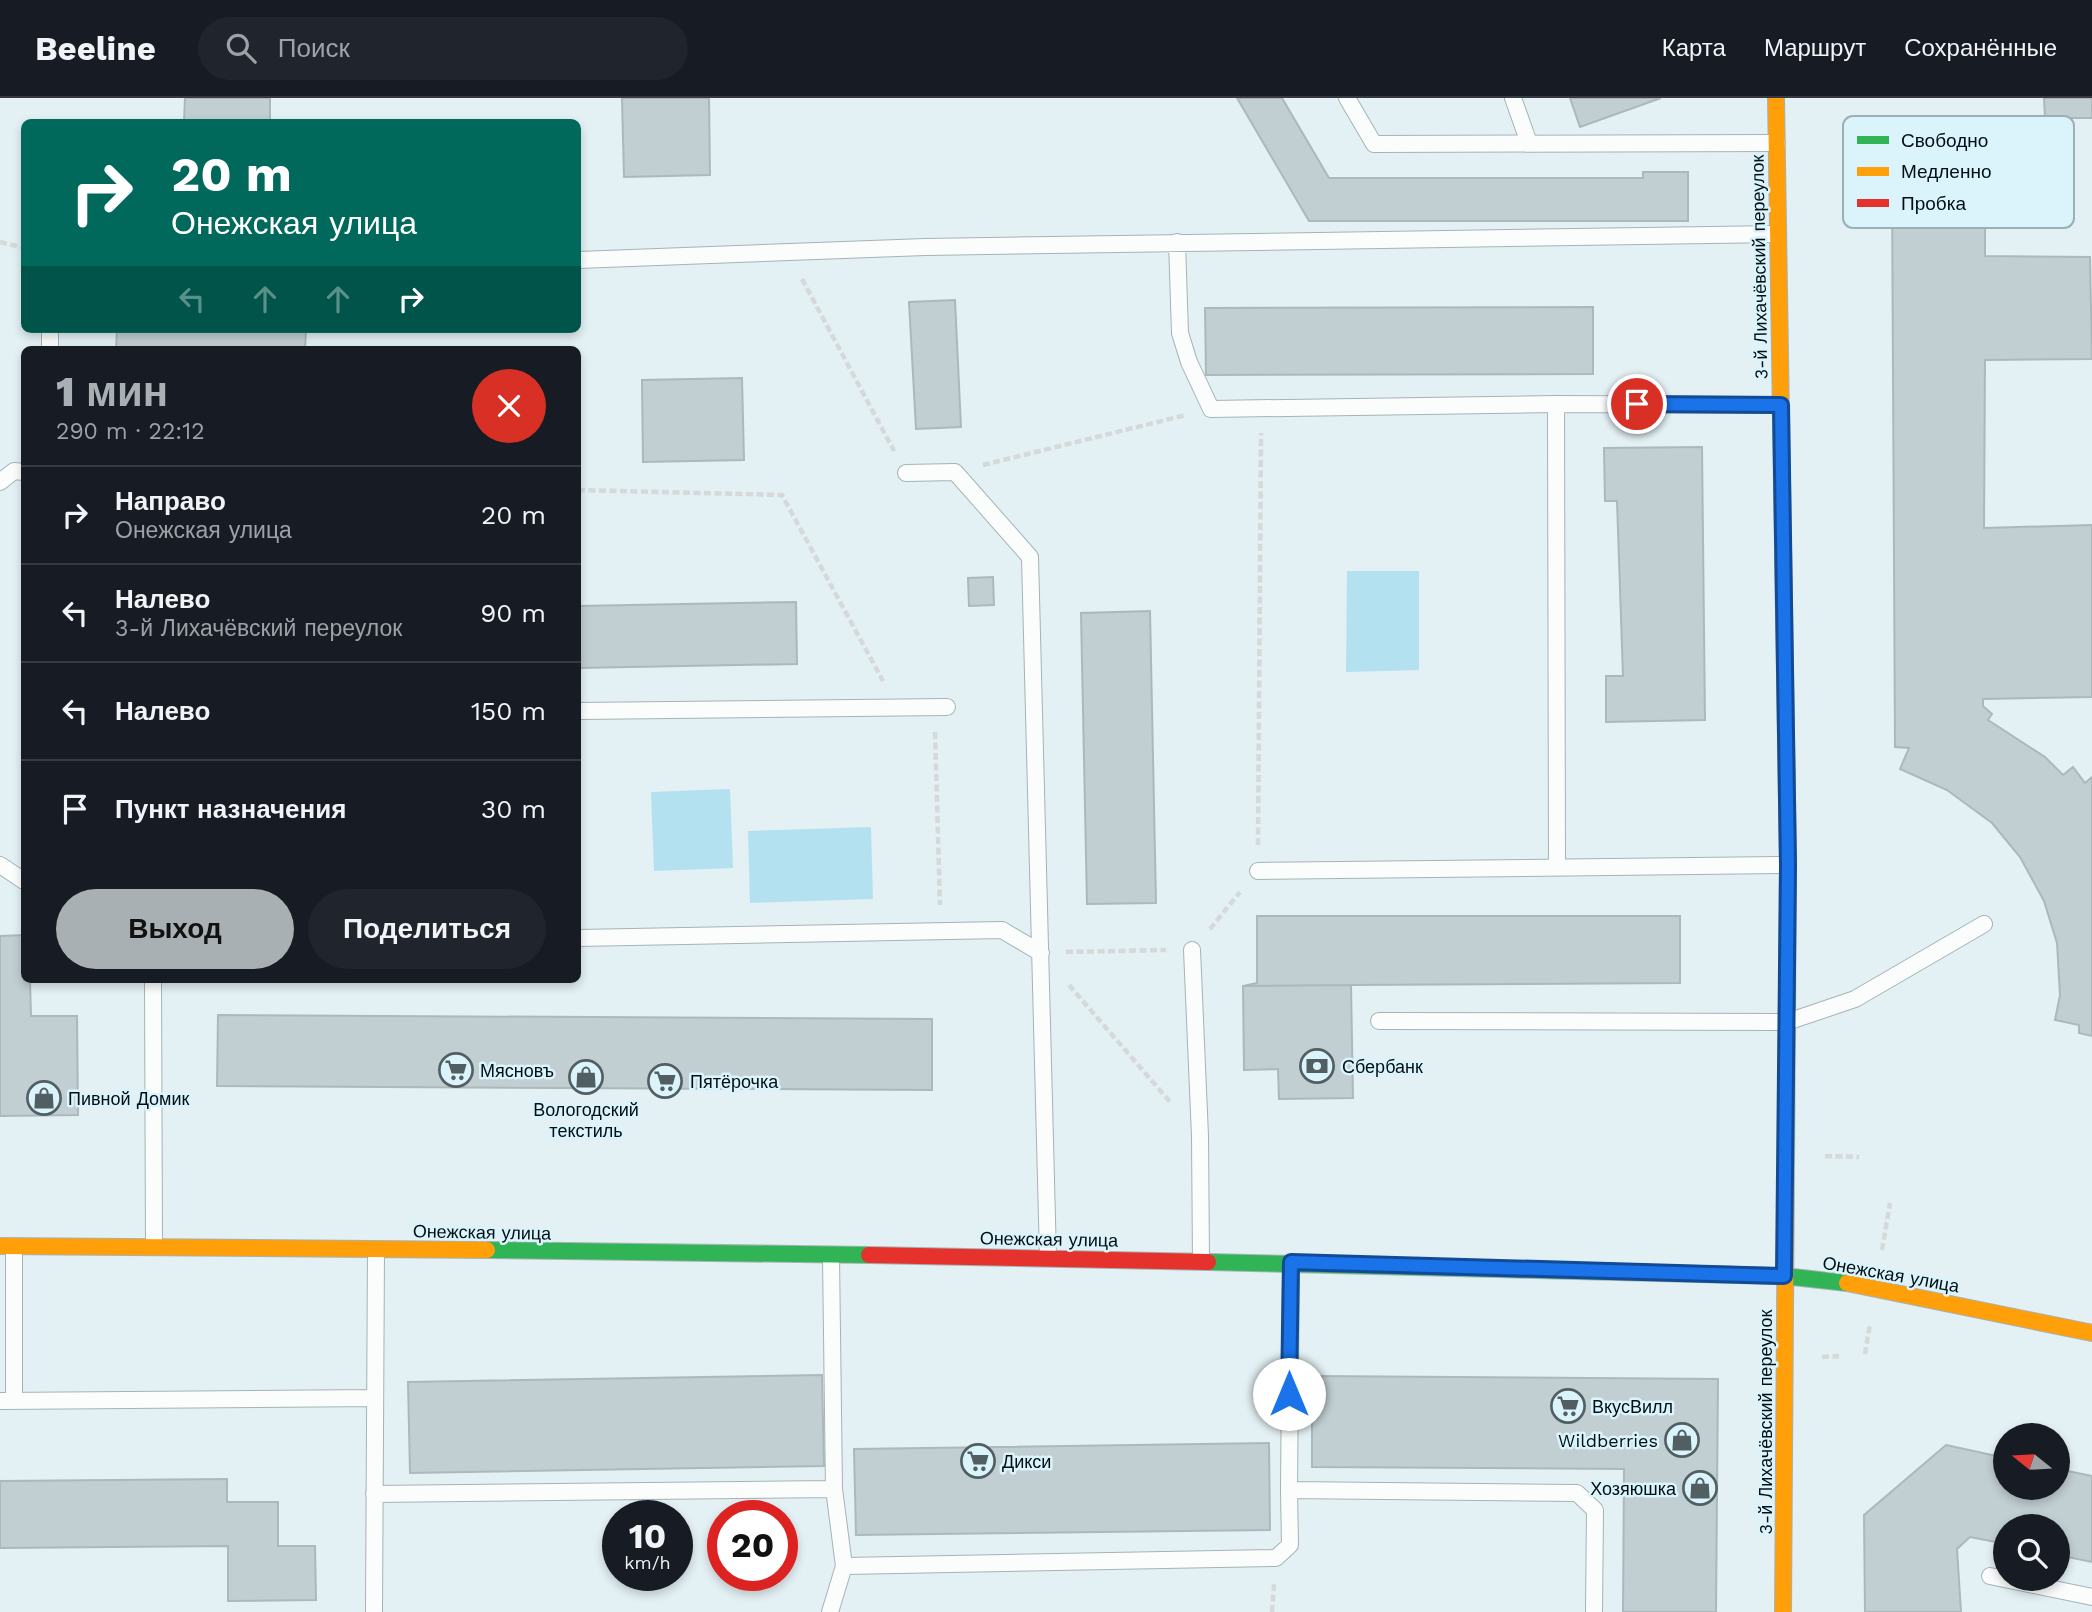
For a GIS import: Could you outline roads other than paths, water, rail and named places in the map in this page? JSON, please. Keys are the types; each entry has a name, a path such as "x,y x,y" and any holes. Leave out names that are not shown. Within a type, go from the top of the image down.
{"main road":[{"name":"3-й Лихачёвский переулок","path":"1776,98 1788,865 1783,1612"},
{"name":"Онежская улица","path":"7,1246 155,1245 1291,1262 1784,1276 1857,1284 2092,1333"}],"lane":[{"path":"1348,98 1374,144 1777,143"},
{"path":"1513,98 1529,144"},
{"path":"581,260 1177,242 1778,234"},
{"path":"1177,242 1180,333 1189,362 1212,409 1556,404 1781,405"},
{"path":"1556,404 1557,866"},
{"path":"0,482 14,471 21,472"},
{"path":"906,473 955,472 1030,557 1048,1258"},
{"path":"581,711 940,706"},
{"path":"0,865 21,879"},
{"path":"1258,872 1788,865"},
{"path":"0,881 21,881"},
{"path":"1379,1021 1787,1022 1855,999 1984,924"},
{"path":"581,938 1003,930 1041,953"},
{"path":"1192,950 1200,1136 1200,1261"},
{"path":"153,983 155,1245"},
{"path":"7,1246 7,1401 375,1398"},
{"path":"374,1612 376,1250"},
{"path":"830,1612 844,1566 834,1489 831,1256"},
{"path":"844,1566 1276,1558 1290,1545 1291,1262"},
{"path":"374,1494 834,1489"},
{"path":"1289,1490 1577,1493 1595,1510 1594,1612"},
{"path":"1990,1576 2092,1597"}],"place":[{"name":"Сбербанк","path":"1317,1066"},
{"name":"Мясновъ","path":"456,1070"},
{"name":"Вологодский текстиль","path":"586,1077"},
{"name":"Пятёрочка","path":"665,1081"},
{"name":"Пивной Домик","path":"44,1098"},
{"name":"ВкусВилл","path":"1568,1406"},
{"name":"Wildberries","path":"1682,1440"},
{"name":"Дикси","path":"978,1461"},
{"name":"Хозяюшка","path":"1700,1488"}]}
